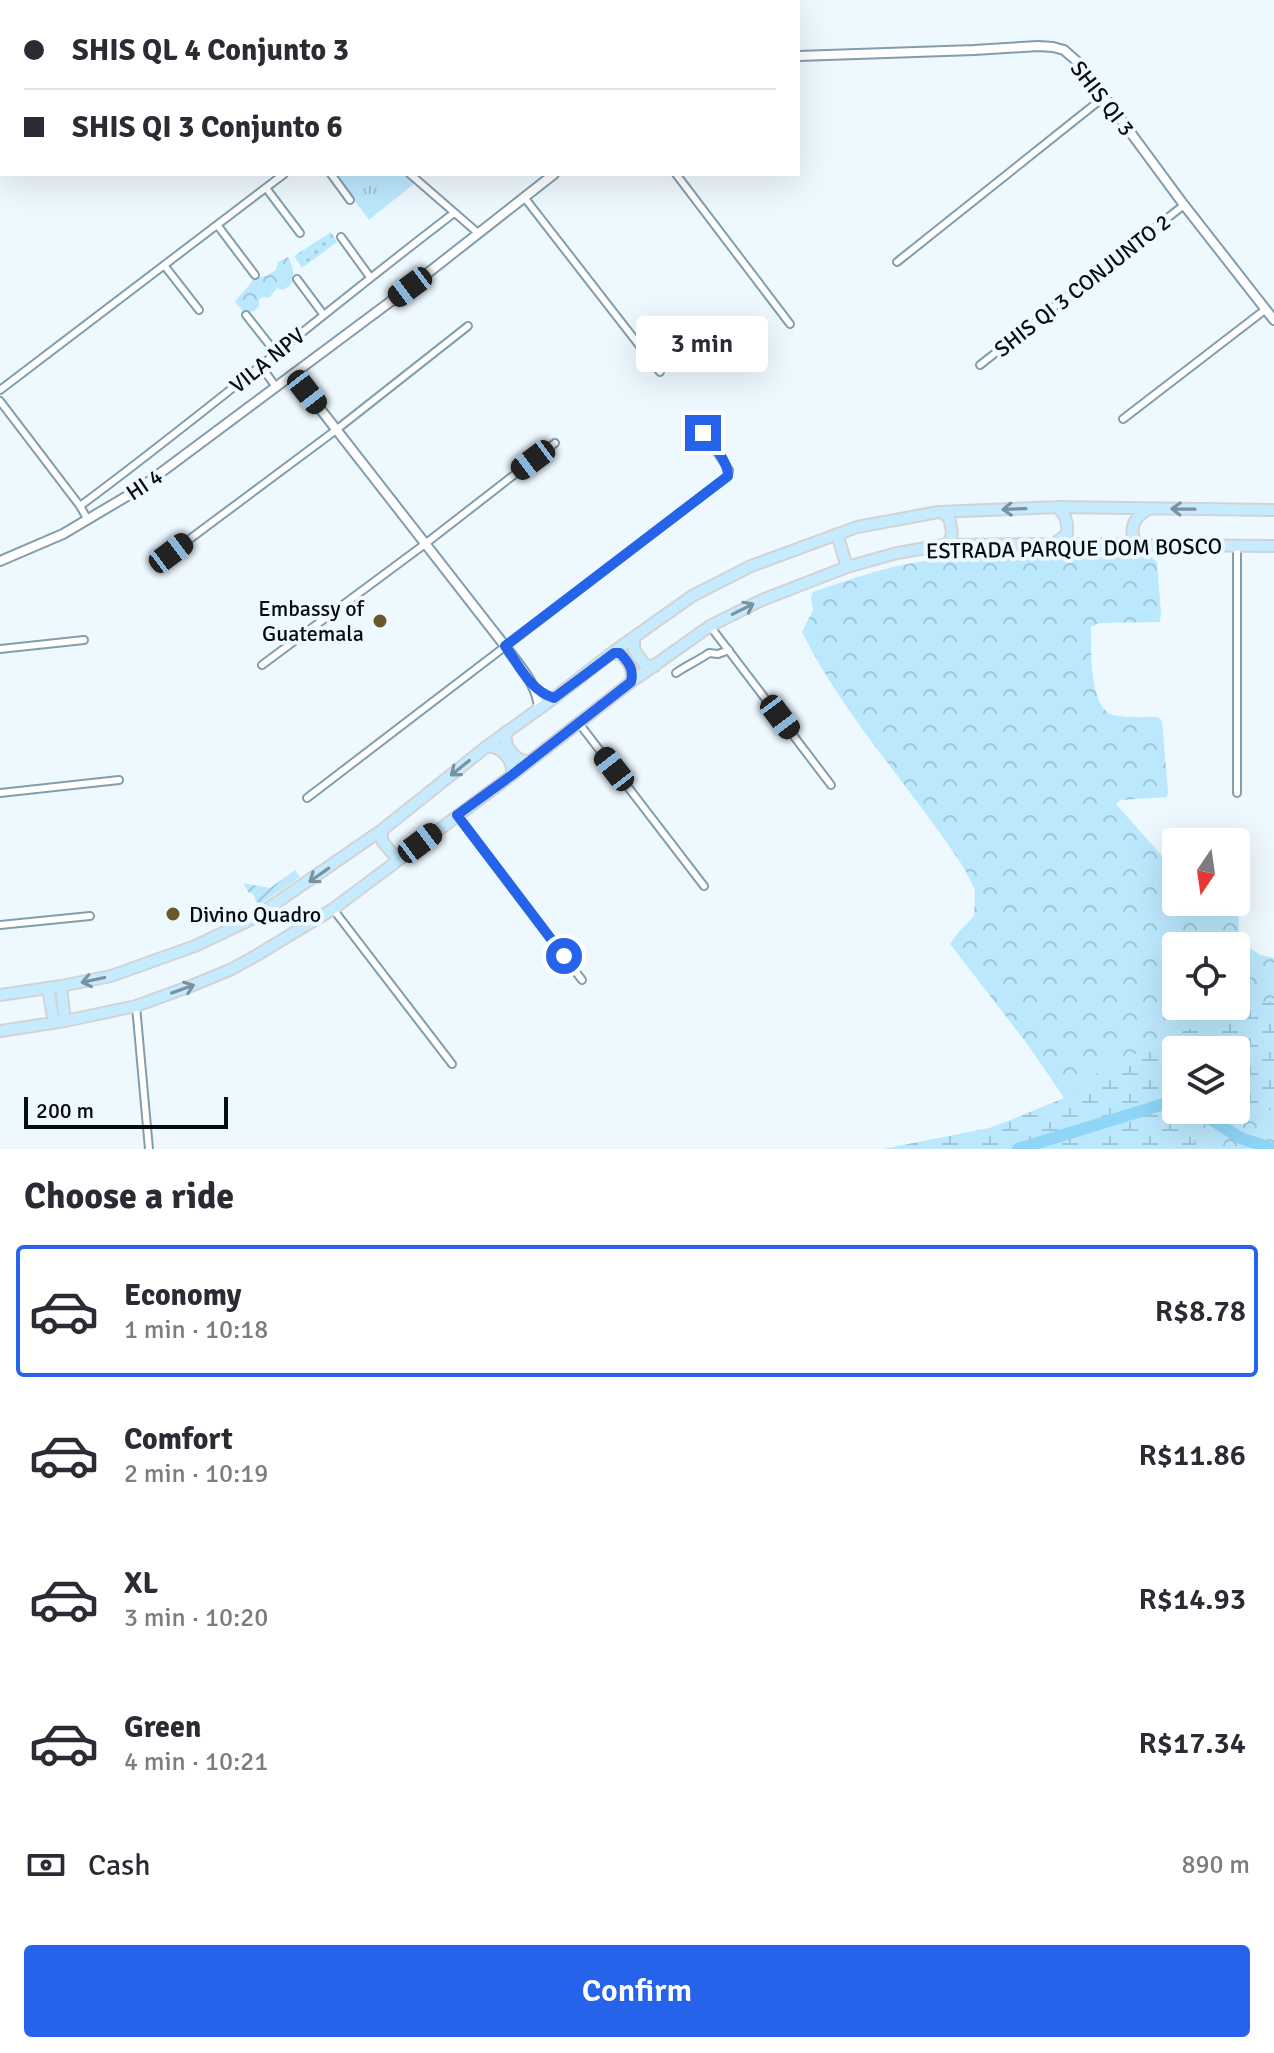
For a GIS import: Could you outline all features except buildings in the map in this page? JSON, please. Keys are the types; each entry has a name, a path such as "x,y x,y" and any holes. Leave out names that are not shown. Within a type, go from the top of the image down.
{"main road":[{"name":"ESTRADA PARQUE DOM BOSCO","path":"0,995 100,979 147,964 254,918 369,840 486,747 692,596 739,572 837,534 857,527 938,512 1057,507 1274,510"},
{"path":"1054,544 1067,534 1068,524 1057,507"},
{"path":"1080,544 1072,535 1071,525 1081,508"},
{"path":"1137,544 1132,527 1135,519 1148,509"},
{"path":"938,512 949,517 951,540 944,545"},
{"path":"837,534 847,567"},
{"name":"ESTRADA PARQUE DOM BOSCO","path":"0,1031 136,1006 232,969 333,909 631,682 710,626 762,600 847,567 897,553 944,545 1274,546"},
{"path":"634,637 634,650 645,665 655,666"},
{"path":"609,655 620,653 631,666 631,682"},
{"path":"506,732 506,743 516,758 528,762"},
{"path":"486,747 499,748 512,765 512,775"},
{"path":"382,830 382,841 393,854 402,857"},
{"path":"369,840 388,859 389,867"},
{"path":"59,1022 61,986"},
{"path":"48,988 59,1022"}],"street":[{"name":"SHIS QI 3","path":"800,56 1053,47 1064,50 1073,57 1274,320"},
{"path":"897,262 1104,97"},
{"path":"0,390 281,176"},
{"path":"332,176 350,200"},
{"path":"412,176 478,233"},
{"path":"261,366 276,387 551,176"},
{"path":"678,176 790,324"},
{"path":"266,188 300,233"},
{"path":"524,197 660,372"},
{"name":"SHIS QI 3 CONJUNTO 2","path":"980,365 1184,205"},
{"name":"VILA NPV","path":"80,506 454,213"},
{"path":"218,226 255,275"},
{"path":"341,237 370,277"},
{"path":"164,265 199,310"},
{"path":"297,279 323,314"},
{"path":"1123,419 1266,309"},
{"path":"246,315 276,353"},
{"path":"171,553 336,430 468,326"},
{"path":"293,374 505,646 534,688 539,709"},
{"name":"HI 4","path":"0,561 37,547 88,521 139,489 276,387"},
{"path":"0,401 80,506 88,521"},
{"path":"307,798 728,476 729,470 705,434 698,433 686,444"},
{"path":"262,665 555,443"},
{"path":"1237,546 1237,793"},
{"path":"710,626 831,785"},
{"path":"0,649 84,640"},
{"path":"676,673 709,653 729,650"},
{"path":"534,688 554,698"},
{"path":"578,722 704,886"},
{"path":"0,793 119,780"},
{"path":"457,815 582,980"},
{"path":"333,909 452,1064"},
{"path":"0,925 90,916"},
{"path":"136,1006 149,1149"}],"green space":[{"path":"336,176 407,176 415,183 369,220"},
{"path":"331,232 337,242 302,268 294,256"},
{"path":"288,257 293,270 291,285 283,290 277,288 269,298 259,299 259,307 253,312 243,311 235,302 254,278 276,270 278,262"},
{"path":"1014,552 1150,556 1157,562 1160,622 1100,623 1091,627 1095,690 1105,710 1118,716 1158,717 1162,721 1167,797 1121,800 1116,804 1162,856 1162,916 1239,916 1239,932 1162,932 1162,1020 1213,1020 1174,1036 1162,1036 1162,1042 1106,1067 1064,1098 1028,1045 950,944 974,916 975,890 964,868 858,723 802,632 813,610 813,592 897,566"},
{"path":"295,870 300,877 262,903 256,902 243,883 270,888"},
{"path":"1250,948 1260,955 1274,958 1274,1001 1250,1006"},
{"path":"1274,1001 1274,1111 1250,1107 1250,1036 1174,1036 1213,1020 1250,1020 1250,1006"},
{"path":"1162,1042 1162,1124 1182,1124 1195,1144 1206,1149 883,1149 989,1128 1013,1119 1064,1098 1106,1067"},
{"path":"1250,1107 1274,1111 1274,1149 1206,1149 1195,1144 1182,1124 1250,1124"}],"waterway":[{"path":"1018,1149 1162,1105"},
{"path":"1218,1124 1240,1138 1274,1149"}],"place":[{"name":"Embassy of Guatemala","path":"380,621"},
{"name":"Divino Quadro","path":"173,914"}],"route":[{"path":"564,956 457,815 631,682 633,669 620,653 614,653 554,698 549,697 534,688 505,646 728,476 729,470 721,456 703,433"}]}
